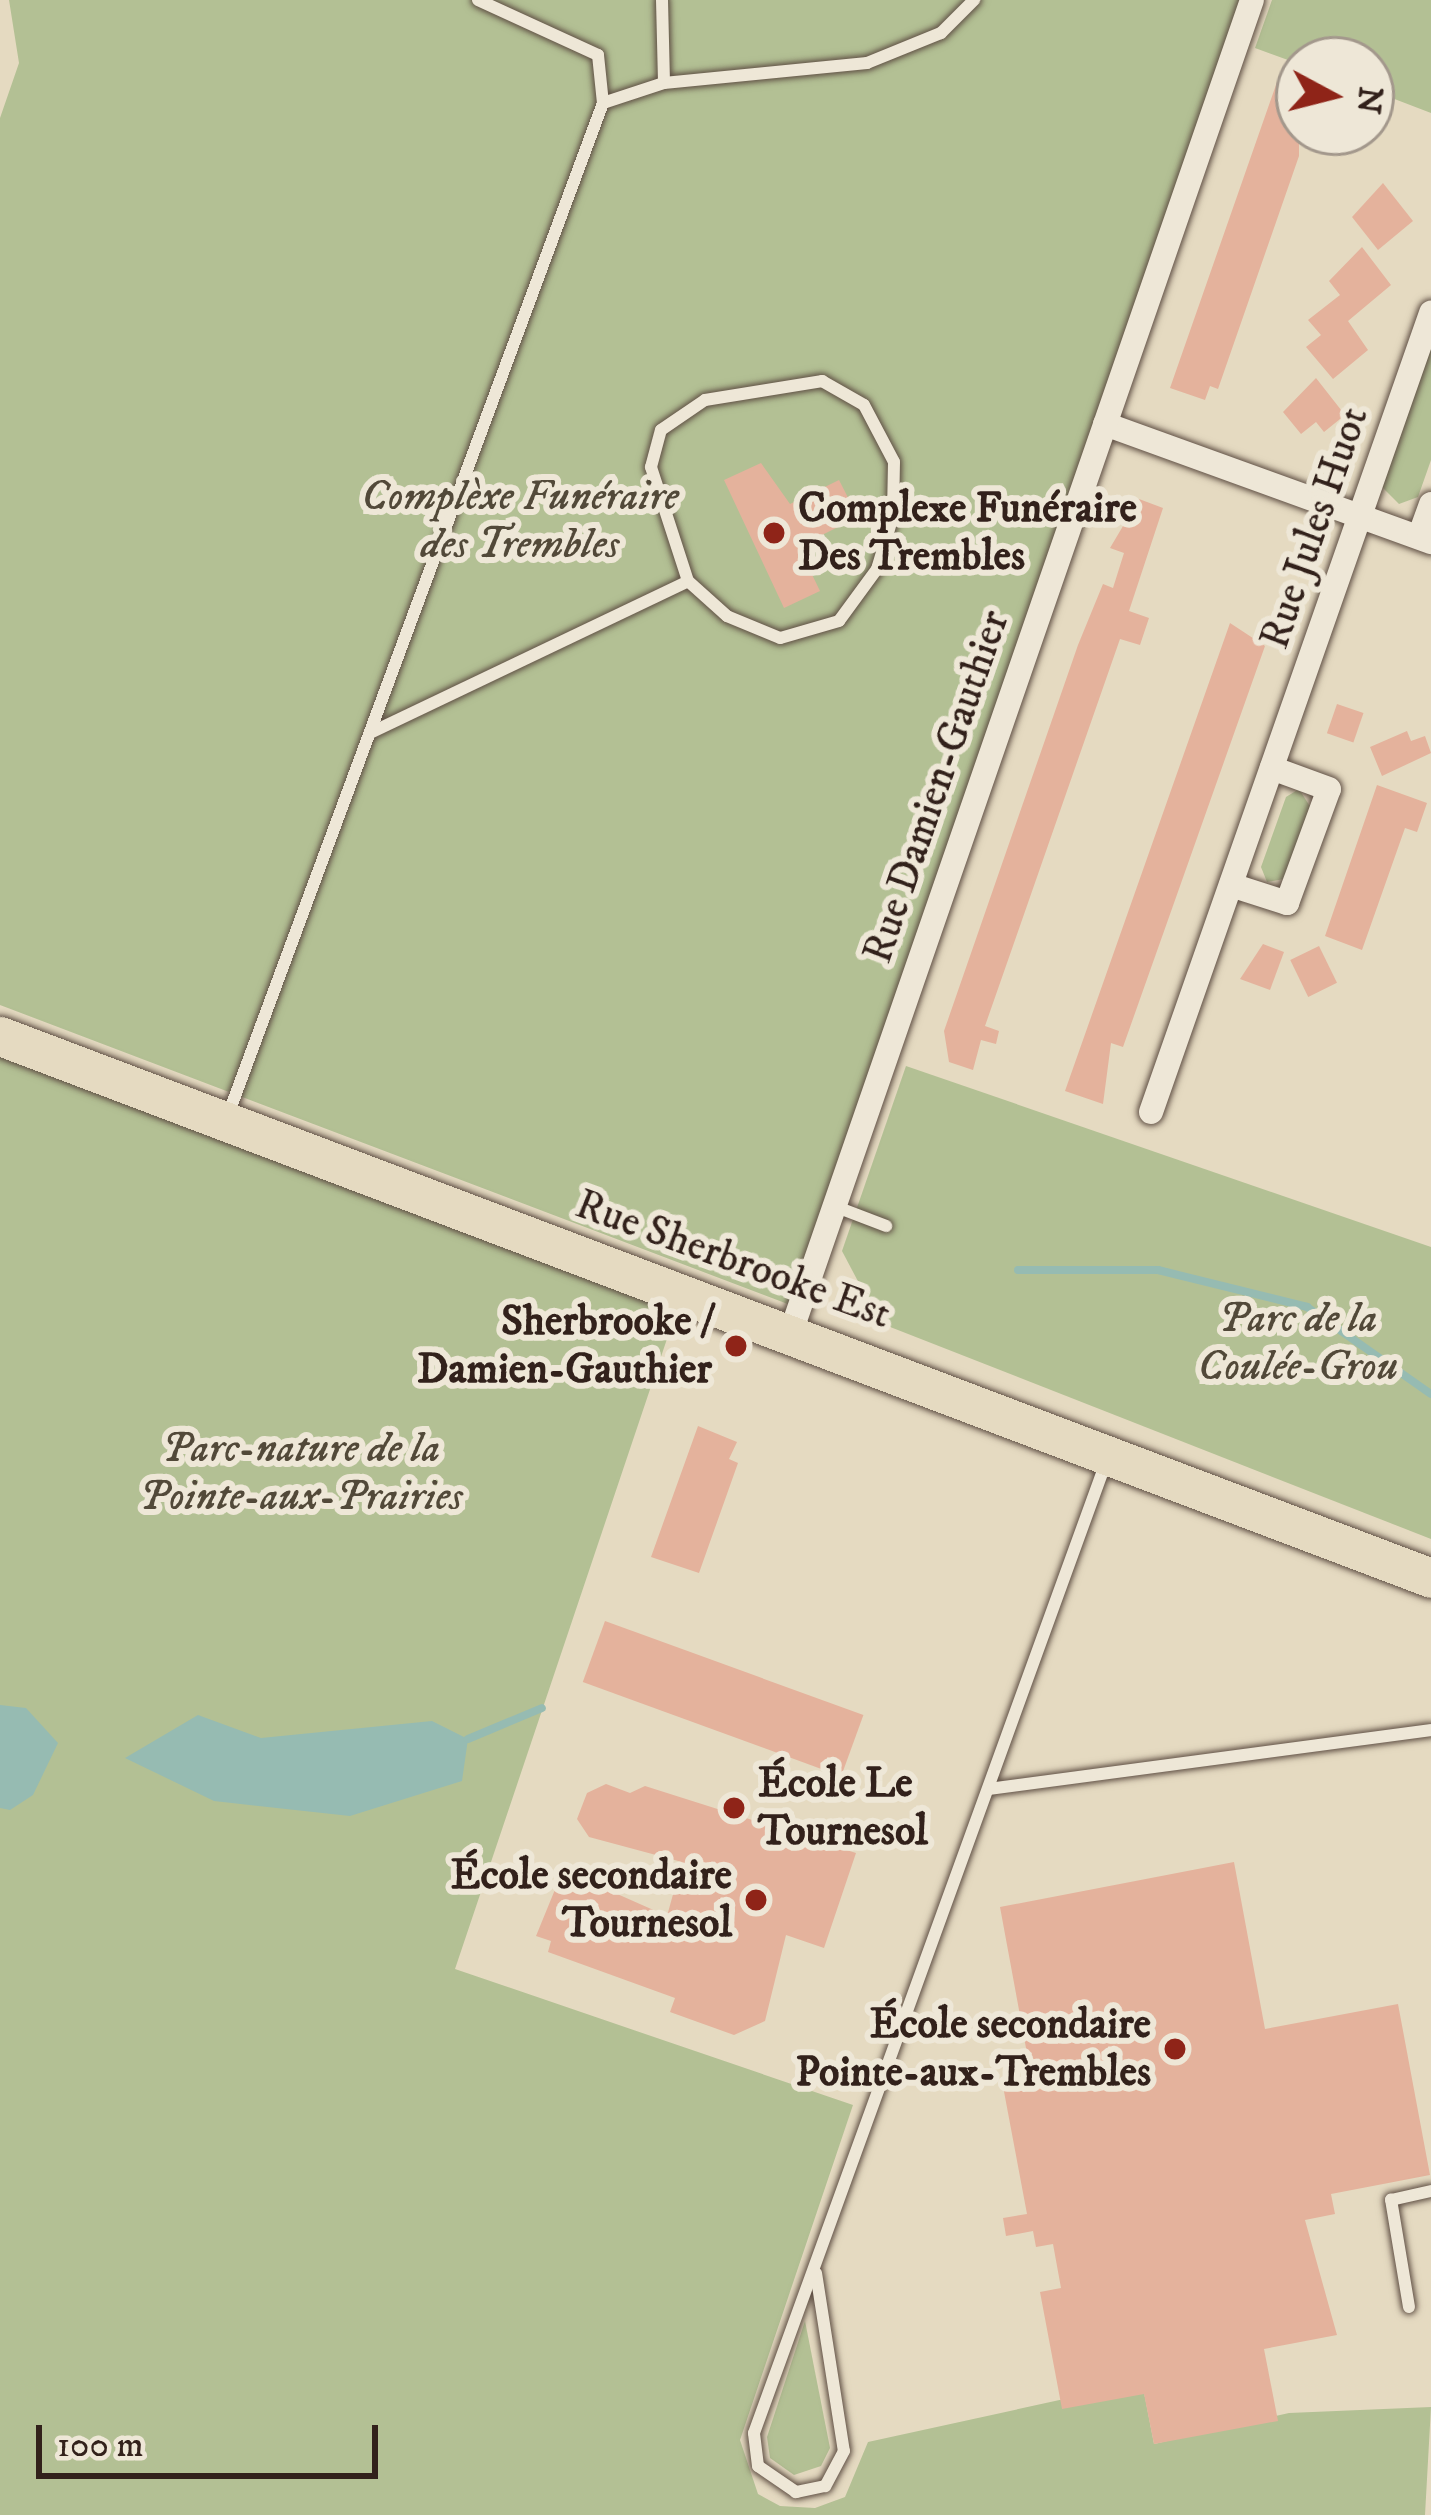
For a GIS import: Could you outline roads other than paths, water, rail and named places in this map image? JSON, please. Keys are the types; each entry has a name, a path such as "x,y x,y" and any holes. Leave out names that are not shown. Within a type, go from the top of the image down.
{"main road":[{"name":"Rue Sherbrooke Est","path":"0,1036 792,1329 1431,1578"}],"street":[{"name":"Rue Damien-Gauthier","path":"792,1329 1252,0"},
{"name":"Rue Jules Huot","path":"1151,1112 1431,313"},
{"path":"1105,424 1425,539 1431,504"},
{"path":"1231,885 1287,903 1329,789 1272,768"}],"lane":[{"path":"226,1121 603,103 598,55 478,0"},
{"path":"662,0 664,83"},
{"path":"603,103 664,83 867,63 941,33 974,0"},
{"path":"822,380 864,404 894,462 893,516 877,569 838,621 780,638 727,616 688,581 651,467 661,430 705,400 764,385 822,380"},
{"path":"370,733 688,581"},
{"path":"834,1206 886,1226"},
{"path":"816,2273 844,2451 825,2486 796,2492 758,2466 754,2433 795,2306 816,2273 1108,1455"},
{"path":"989,1789 1431,1730"},
{"path":"1409,2307 1391,2200 1431,2192"}],"water":[{"path":"0,1705 26,1708 58,1743 33,1795 10,1810 0,1808"},
{"path":"198,1715 261,1738 432,1721 468,1739 462,1781 350,1816 214,1801 125,1758"}],"waterway":[{"path":"1018,1270 1158,1270 1307,1307 1431,1394"},
{"path":"468,1739 542,1708"}],"place":[{"name":"Complexe Funéraire Des Trembles","path":"774,533"},
{"name":"Sherbrooke / Damien-Gauthier","path":"736,1346"},
{"name":"École Le Tournesol","path":"734,1808"},
{"name":"École secondaire Tournesol","path":"756,1900"},
{"name":"École secondaire Pointe-aux-Trembles","path":"1175,2049"}],"park label":[{"name":"Complèxe Funéraire des Trembles","path":"520,521"},
{"name":"Parc de la Coulée-Grou","path":"1298,1343"},
{"name":"Parc-nature de la Pointe-aux-Prairies","path":"301,1473"}]}
